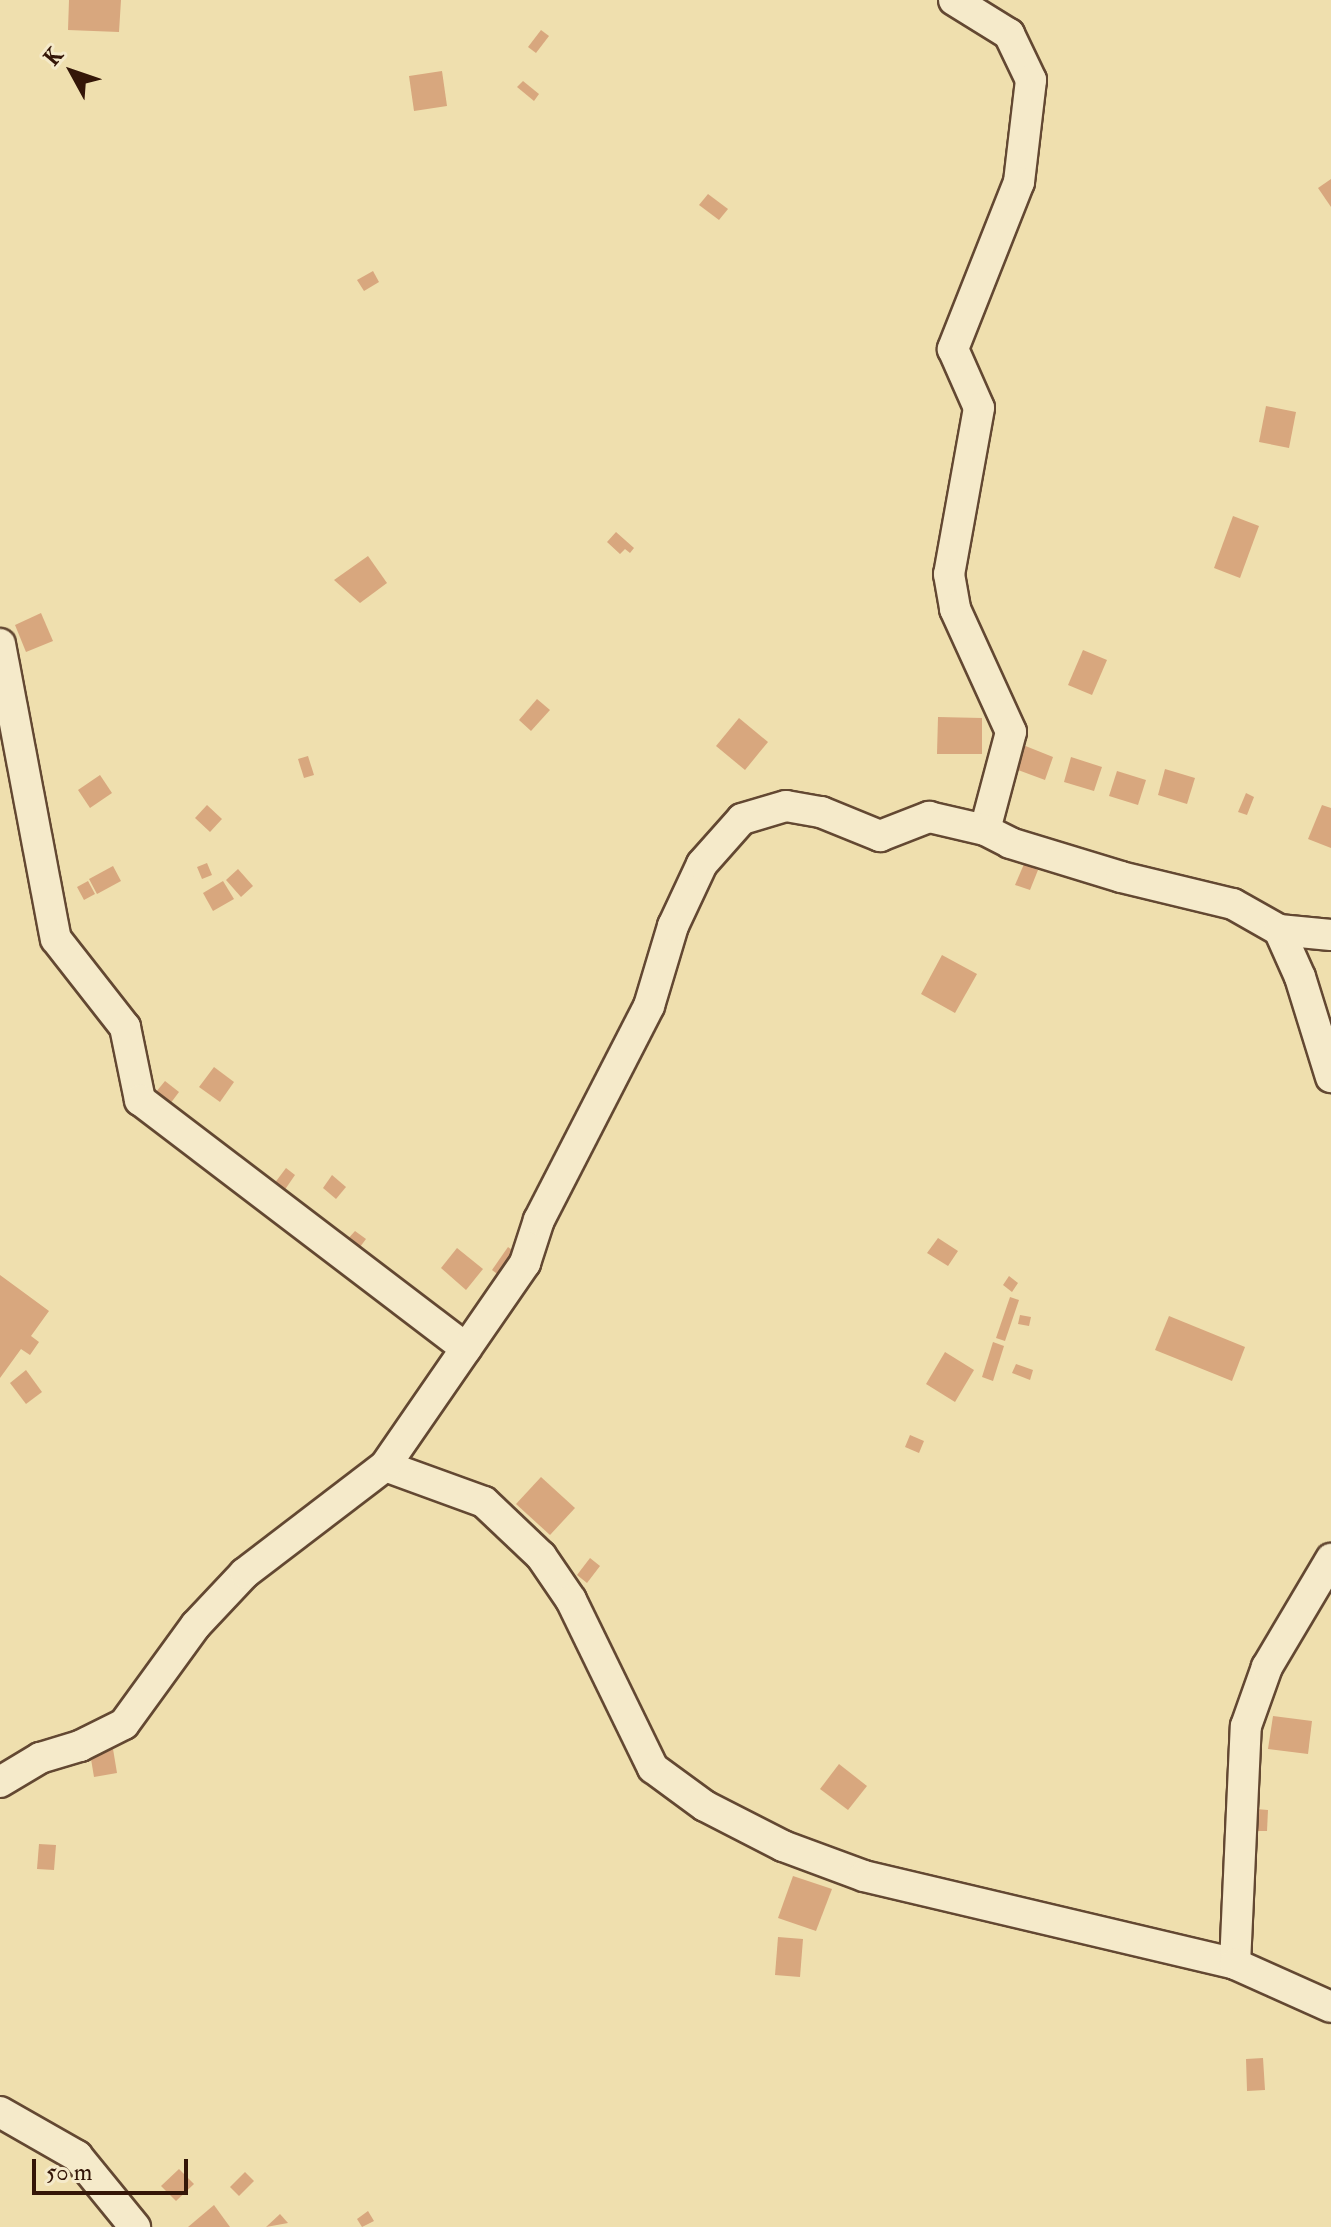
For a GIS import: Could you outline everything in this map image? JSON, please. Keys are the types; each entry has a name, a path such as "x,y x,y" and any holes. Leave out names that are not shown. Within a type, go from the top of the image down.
{"street":[{"path":"954,0 1009,34 1031,80 1019,182 953,349 979,408 949,574 955,609 1011,732 985,830"},
{"path":"0,644 56,939 125,1027 140,1100 466,1348"},
{"path":"0,1782 40,1758 80,1746 124,1724 196,1625 245,1573 385,1466 525,1263 539,1220 649,1006 673,926 702,864 742,819 786,806 821,812 880,836 929,817 985,830 1010,843 1121,877 1233,904 1279,930 1331,935"},
{"path":"1279,930 1300,977 1331,1077"},
{"path":"385,1466 484,1502 541,1556 571,1600 653,1768 705,1806 783,1846 864,1876 1235,1964 1331,2007"},
{"path":"1235,1964 1246,1726 1267,1667 1331,1559"},
{"path":"0,2112 77,2156 135,2227"}],"building":[{"path":"69,0 121,0 119,32 68,30"},
{"path":"541,30 549,36 536,53 528,47"},
{"path":"442,71 447,106 414,111 409,76"},
{"path":"523,81 539,94 534,101 517,87"},
{"path":"1331,179 1331,207 1318,188"},
{"path":"708,194 728,209 719,220 699,205"},
{"path":"373,271 379,282 364,291 357,280"},
{"path":"1266,406 1296,412 1289,448 1259,442"},
{"path":"1233,516 1259,526 1240,578 1214,568"},
{"path":"616,532 634,548 630,553 625,549 620,554 607,542"},
{"path":"368,556 387,583 360,603 334,580"},
{"path":"41,613 53,641 26,652 15,625"},
{"path":"1083,650 1107,660 1092,695 1068,685"},
{"path":"537,699 550,710 531,731 519,720"},
{"path":"938,717 982,718 982,754 937,754"},
{"path":"739,718 768,742 745,770 716,746"},
{"path":"1023,745 1053,757 1045,780 1015,769"},
{"path":"308,756 314,775 304,778 298,759"},
{"path":"1071,757 1102,767 1094,791 1064,782"},
{"path":"1165,769 1195,778 1187,804 1158,795"},
{"path":"1117,771 1146,780 1138,805 1109,796"},
{"path":"100,775 112,793 90,808 78,790"},
{"path":"1246,793 1254,797 1247,815 1238,812"},
{"path":"207,805 222,819 210,832 195,818"},
{"path":"1322,805 1331,808 1331,848 1308,839"},
{"path":"207,863 212,875 202,879 197,867"},
{"path":"1024,864 1038,870 1030,890 1015,885"},
{"path":"113,866 121,881 97,894 89,879"},
{"path":"238,869 253,886 241,897 226,880"},
{"path":"88,881 95,894 84,900 77,887"},
{"path":"223,881 234,899 213,911 203,893"},
{"path":"942,955 977,974 955,1013 921,994"},
{"path":"214,1067 234,1082 220,1102 199,1087"},
{"path":"165,1081 179,1092 170,1104 156,1092"},
{"path":"286,1168 295,1175 284,1191 274,1184"},
{"path":"332,1175 346,1187 336,1199 323,1188"},
{"path":"355,1231 366,1239 357,1251 346,1241"},
{"path":"938,1238 958,1251 948,1266 927,1253"},
{"path":"508,1247 520,1256 504,1279 492,1270"},
{"path":"457,1248 483,1269 466,1290 441,1268"},
{"path":"0,1275 49,1311 31,1336 39,1342 30,1355 21,1349 0,1378"},
{"path":"1009,1276 1018,1283 1012,1292 1003,1285"},
{"path":"1010,1297 1019,1300 1005,1341 996,1338"},
{"path":"1020,1315 1031,1317 1029,1326 1018,1324"},
{"path":"1169,1316 1245,1347 1232,1381 1155,1350"},
{"path":"993,1342 1004,1346 993,1381 982,1377"},
{"path":"945,1352 974,1370 955,1402 926,1384"},
{"path":"1016,1364 1033,1370 1030,1380 1012,1373"},
{"path":"26,1370 42,1392 26,1404 10,1383"},
{"path":"910,1435 924,1441 919,1453 905,1447"},
{"path":"541,1477 575,1508 550,1535 516,1504"},
{"path":"590,1558 600,1566 587,1583 577,1575"},
{"path":"1273,1716 1312,1721 1308,1754 1268,1749"},
{"path":"113,1749 117,1773 94,1777 90,1753"},
{"path":"839,1764 867,1786 848,1810 820,1789"},
{"path":"1256,1809 1268,1810 1267,1831 1255,1831"},
{"path":"39,1844 56,1845 54,1870 37,1869"},
{"path":"793,1876 832,1889 816,1931 778,1918"},
{"path":"778,1937 803,1939 800,1977 775,1975"},
{"path":"1263,2058 1265,2090 1247,2091 1246,2059"},
{"path":"179,2169 194,2184 176,2201 161,2186"},
{"path":"245,2172 254,2181 239,2196 230,2187"},
{"path":"214,2205 230,2227 188,2227"},
{"path":"368,2211 374,2221 362,2227 357,2219"},
{"path":"280,2214 288,2223 266,2227"}]}
